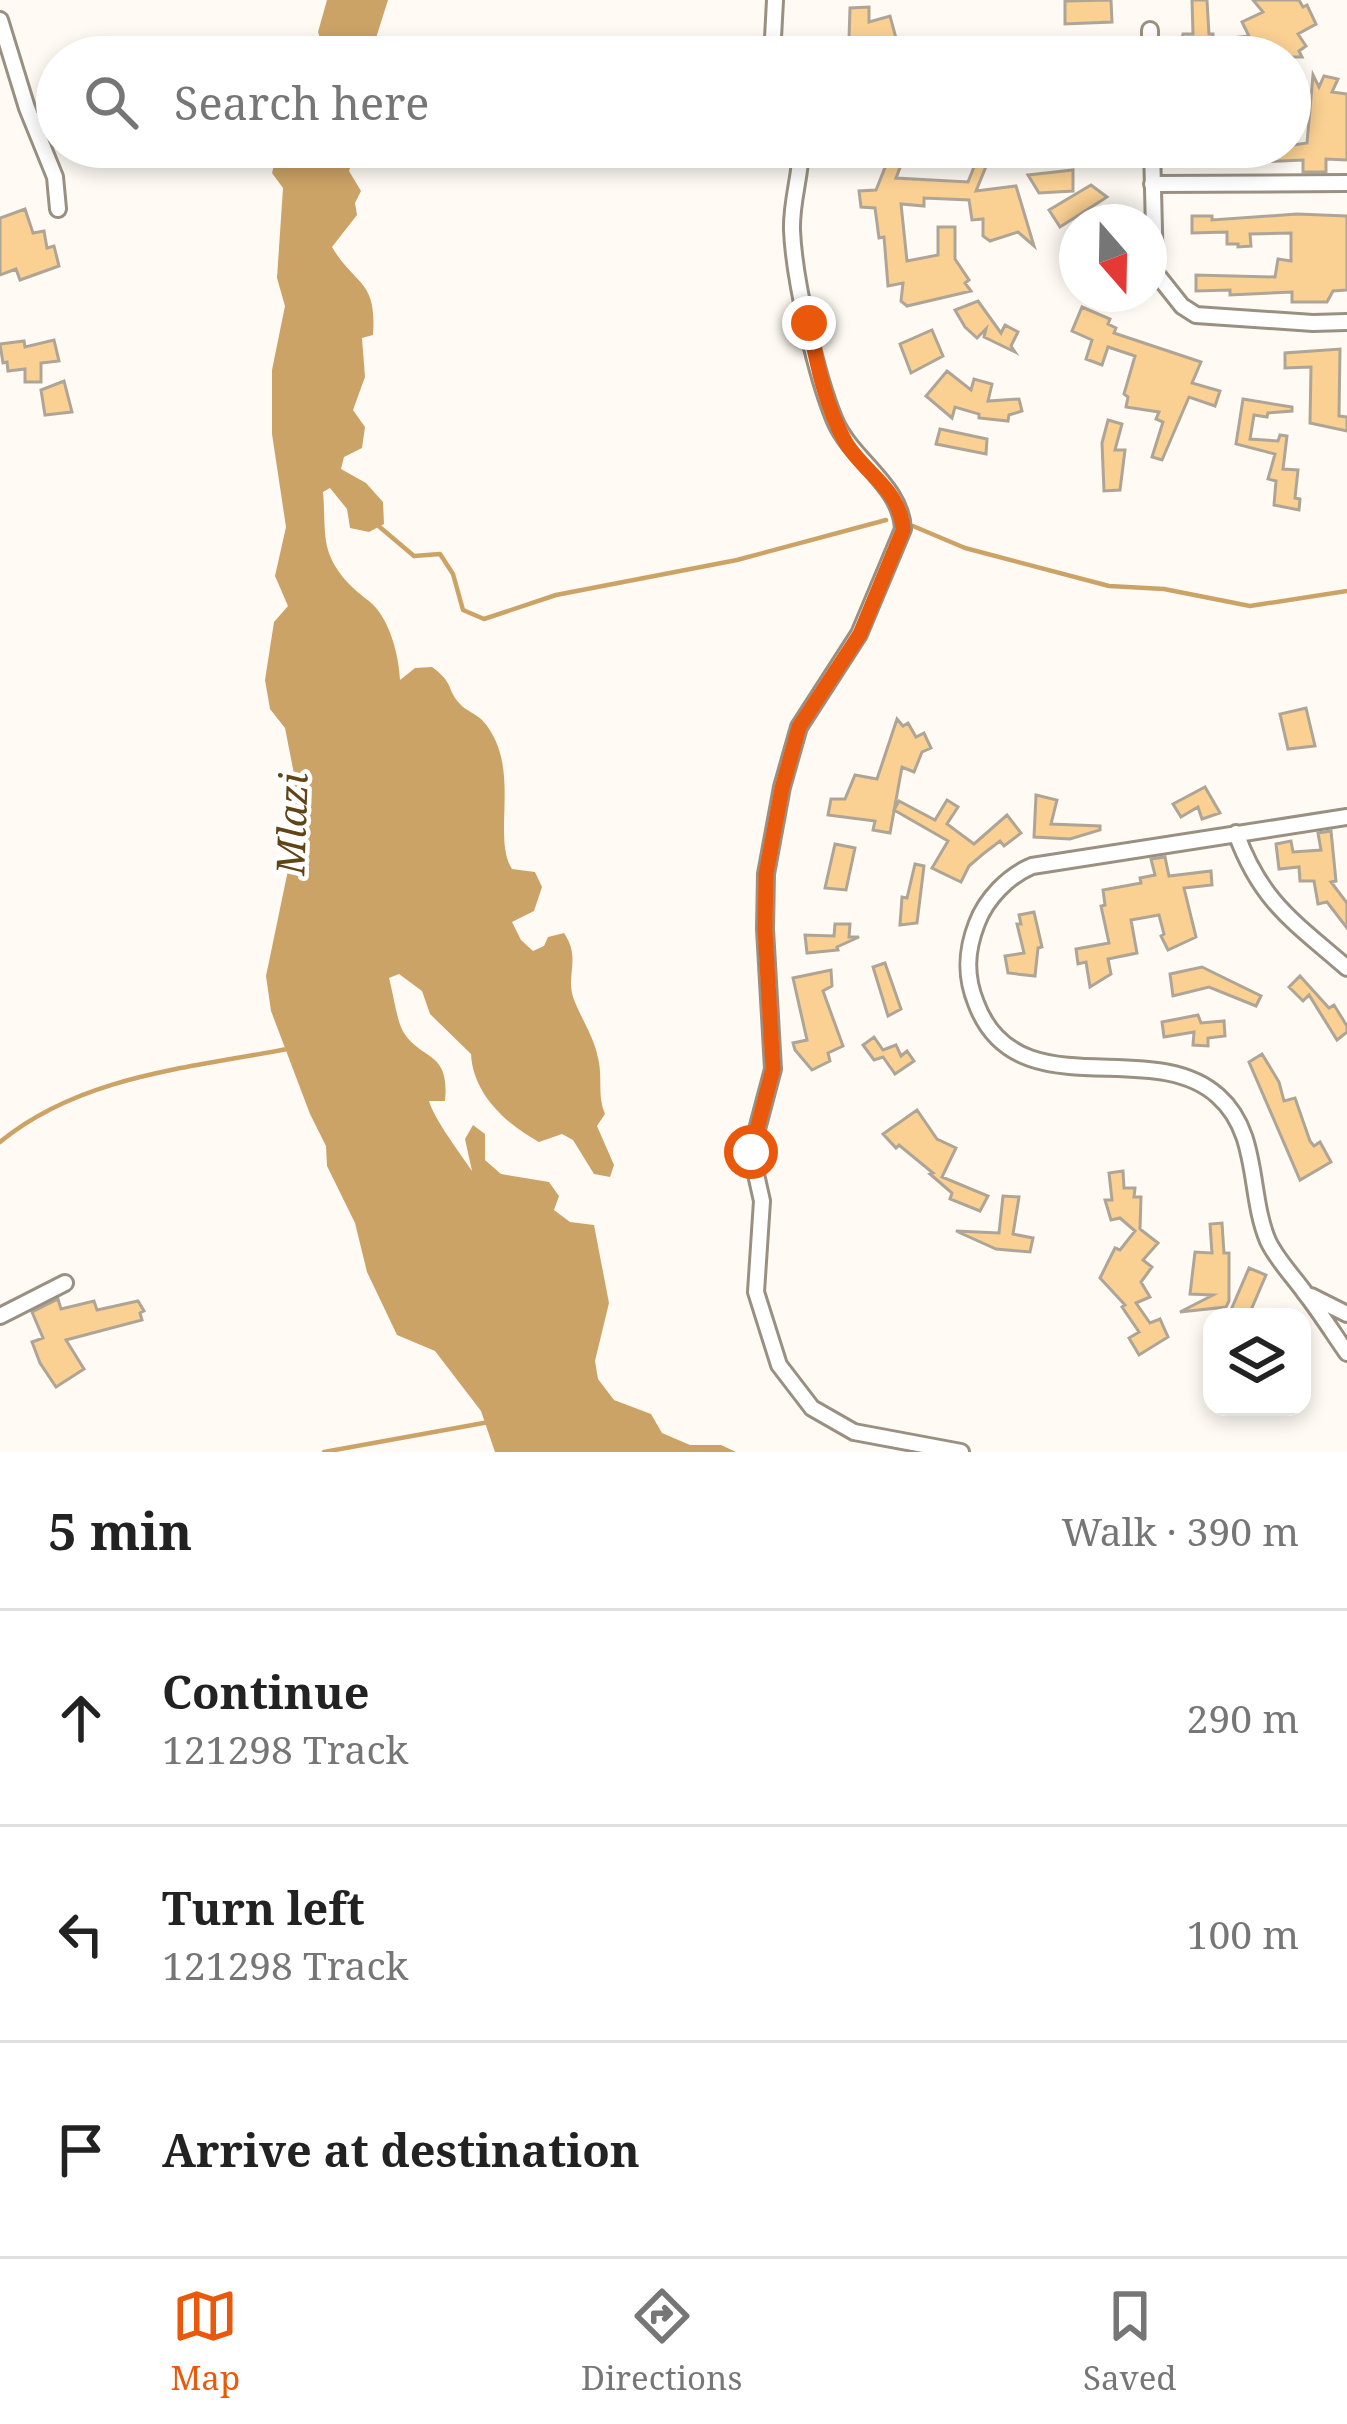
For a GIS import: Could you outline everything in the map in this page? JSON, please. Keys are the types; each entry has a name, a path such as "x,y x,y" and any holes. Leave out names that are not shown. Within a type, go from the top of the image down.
{"street":[{"path":"773,36 775,0"},
{"path":"0,20 36,123"},
{"path":"1150,30 1150,36"},
{"path":"52,168 58,208"},
{"path":"799,168 792,235 823,388 849,447 886,488 902,516 903,530 860,634 799,727 782,788 766,874 773,1069 751,1152 762,1201 756,1292 778,1365 812,1408 854,1432 961,1452"},
{"path":"1152,168 1155,272 1182,306 1196,315 1347,322"},
{"path":"1152,184 1347,183"},
{"path":"1347,817 1060,860 1019,872 979,917 967,963 982,1019 998,1040 1026,1057 1073,1067 1166,1073 1217,1095 1245,1140 1270,1244 1347,1353"},
{"path":"1236,833 1248,865 1270,900 1347,968"},
{"path":"0,1316 65,1283"},
{"path":"1306,1294 1347,1314"}],"shaded area":[{"path":"327,0 388,0 377,36 319,36"},
{"path":"273,168 350,168 361,191 355,203 357,215 332,247 368,293 373,317 373,335 362,338 365,377 353,410 365,427 362,448 344,457 341,469 366,483 383,502 384,524 369,532 350,528 347,509 330,488 323,492 328,550 345,580 383,617 400,680 415,668 432,667 495,739 504,779 506,855 512,869 535,872 542,887 534,911 512,922 533,951 544,946 548,937 564,933 569,942 573,997 599,1065 605,1114 597,1126 614,1165 610,1177 594,1174 573,1140 562,1134 539,1142 504,1117 478,1082 471,1054 430,1014 422,991 399,974 389,978 399,1022 411,1042 439,1064 445,1101 429,1101 472,1171 465,1139 473,1125 485,1134 485,1160 501,1174 549,1182 559,1196 554,1210 570,1222 594,1225 609,1303 595,1361 598,1379 614,1400 651,1414 662,1433 690,1445 721,1445 736,1452 495,1452 481,1411 435,1351 397,1335 367,1272 355,1223 327,1166 326,1146 271,1011 266,976 292,851 295,779 285,728 270,709 265,680 274,622 288,606 275,576 286,527 272,434 272,370 285,306 277,278 283,188"}],"building":[{"path":"1111,0 1112,22 1065,24 1065,1"},
{"path":"1192,0 1207,0 1209,34 1213,36 1183,36 1193,34"},
{"path":"1253,0 1299,0 1303,7 1307,5 1316,24 1299,36 1249,36 1242,22 1263,12"},
{"path":"869,7 869,22 890,16 895,36 849,36 850,8"},
{"path":"1313,75 1319,87 1324,76 1338,79 1332,92 1347,94 1347,160 1326,159 1326,172 1303,172 1311,168"},
{"path":"885,168 900,168 896,178 968,182 974,168 985,168 976,191 1016,186 1034,246 1018,232 990,241 983,236 983,219 972,220 969,200 924,198 924,206 901,204 907,261 938,255 938,227 955,227 955,259 971,291 907,306 901,301 903,283 888,286 884,237 879,238 875,208 861,207 859,191 876,190"},
{"path":"1073,170 1073,191 1039,193 1028,175"},
{"path":"1091,185 1107,197 1096,204 1059,204"},
{"path":"1059,204 1059,225 1049,210"},
{"path":"25,209 33,233 44,231 47,248 54,246 59,266 20,280 16,269 0,275 0,218"},
{"path":"1192,216 1212,216 1212,220 1347,216 1347,290 1333,291 1327,302 1292,302 1292,292 1230,295 1230,290 1196,291 1196,275 1275,277 1278,259 1291,261 1291,233 1250,234 1251,246 1238,247 1227,244 1227,232 1192,233"},
{"path":"978,301 1001,333 1005,325 1018,332 1011,346 1015,352 984,337 986,329 977,338 965,327 955,310"},
{"path":"1080,312 1094,312 1110,319 1114,333 1201,362 1192,383 1220,391 1215,406 1189,397 1162,460 1152,457 1163,422 1156,419 1159,412 1126,407 1124,394 1135,356 1108,347 1102,365 1086,359 1092,340 1072,331"},
{"path":"932,330 943,356 911,373 900,344"},
{"path":"54,340 59,361 41,363 41,382 25,382 25,369 8,371 7,362 3,363 0,344 24,341 25,347"},
{"path":"1340,349 1339,416 1347,417 1347,431 1310,423 1311,367 1285,368 1285,353"},
{"path":"947,371 971,390 974,379 992,384 988,401 1019,399 1022,411 1009,415 1008,421 979,418 979,414 955,407 952,418 926,396"},
{"path":"64,381 72,412 45,415 41,390"},
{"path":"1243,399 1292,407 1292,411 1268,413 1267,417 1254,415 1250,439 1278,441 1280,435 1287,436 1283,469 1298,470 1295,498 1300,499 1299,510 1274,505 1276,481 1268,479 1275,454 1236,444"},
{"path":"1108,420 1122,424 1115,450 1125,450 1120,490 1104,491 1102,443"},
{"path":"940,429 987,439 986,454 936,444"},
{"path":"1306,708 1315,746 1288,749 1280,714"},
{"path":"897,719 903,726 908,723 916,737 924,733 931,748 922,752 914,772 902,767 890,833 873,830 875,821 828,815 831,799 845,799 855,775 877,779"},
{"path":"1205,787 1220,813 1202,819 1198,807 1181,817 1173,804"},
{"path":"1036,795 1057,800 1051,824 1100,826 1100,830 1070,839 1034,837"},
{"path":"947,800 958,807 947,824 974,844 1007,815 1021,833 983,854 961,882 932,868 948,841 894,810 899,801 935,820"},
{"path":"1331,831 1336,881 1331,882 1347,903 1347,928 1327,902 1318,904 1314,881 1300,881 1299,867 1279,869 1276,844 1291,841 1293,852 1321,850 1318,833"},
{"path":"835,844 855,848 846,890 825,888"},
{"path":"1165,857 1169,876 1211,871 1212,885 1184,888 1196,937 1168,950 1159,915 1131,920 1137,953 1108,959 1111,974 1090,987 1086,962 1078,964 1076,949 1109,943 1101,906 1105,905 1103,890 1141,883 1140,878 1155,875 1151,859"},
{"path":"915,864 924,866 917,923 900,925 902,897 907,898"},
{"path":"1034,912 1042,947 1038,948 1035,976 1008,973 1005,956 1024,953 1019,915"},
{"path":"835,924 850,924 849,937 859,937 838,950 807,953 805,935 834,936"},
{"path":"885,963 901,1009 888,1016 873,967"},
{"path":"1202,967 1261,996 1256,1006 1209,987 1173,996 1170,974"},
{"path":"831,970 832,986 823,991 843,1046 828,1053 830,1061 812,1070 793,1043 807,1040 793,978"},
{"path":"1300,976 1329,1008 1334,1005 1347,1026 1337,1040 1309,995 1303,1001 1289,987"},
{"path":"1198,1015 1201,1023 1224,1021 1225,1036 1208,1038 1208,1046 1193,1045 1194,1032 1164,1037 1162,1022"},
{"path":"874,1037 883,1050 896,1045 901,1056 907,1051 914,1061 895,1074 883,1057 874,1060 863,1045"},
{"path":"1262,1054 1284,1101 1295,1098 1310,1141 1314,1146 1320,1142 1331,1162 1300,1180 1249,1062"},
{"path":"917,1110 937,1139 956,1148 942,1177 988,1196 980,1211 950,1199 952,1193 933,1173 883,1134"},
{"path":"1123,1171 1124,1188 1135,1188 1134,1197 1141,1197 1140,1229 1158,1243 1143,1260 1152,1267 1141,1282 1150,1297 1136,1303 1150,1323 1160,1319 1168,1337 1139,1355 1129,1338 1139,1332 1125,1305 1100,1278 1115,1248 1120,1250 1135,1231 1120,1218 1111,1220 1105,1200 1112,1200 1109,1173"},
{"path":"1003,1196 1019,1197 1013,1234 1033,1238 1030,1252 996,1249 956,1231 999,1233"},
{"path":"1222,1223 1224,1253 1229,1253 1229,1301 1226,1307 1180,1312 1213,1295 1190,1294 1195,1252 1212,1253 1210,1224"},
{"path":"1249,1268 1266,1275 1252,1308 1232,1308"},
{"path":"58,1299 61,1309 94,1301 97,1310 138,1301 144,1311 142,1320 66,1340 84,1369 56,1387 32,1342 43,1338 32,1312"}],"waterway":[{"path":"375,523 414,556 440,554 453,574 463,610 484,619 556,595 737,560 886,520"},
{"path":"913,526 965,548 1109,586 1164,589 1250,606 1347,591"},
{"path":"0,1142 31,1120 100,1089 174,1069 287,1049"},
{"path":"324,1452 489,1422"}],"route":[{"path":"751,1152 773,1069 766,874 782,788 799,727 860,634 903,530 902,516 886,488 858,459 838,427 823,388 809,323"}],"water label":[{"name":"Mlazi","path":"292,824"}]}
